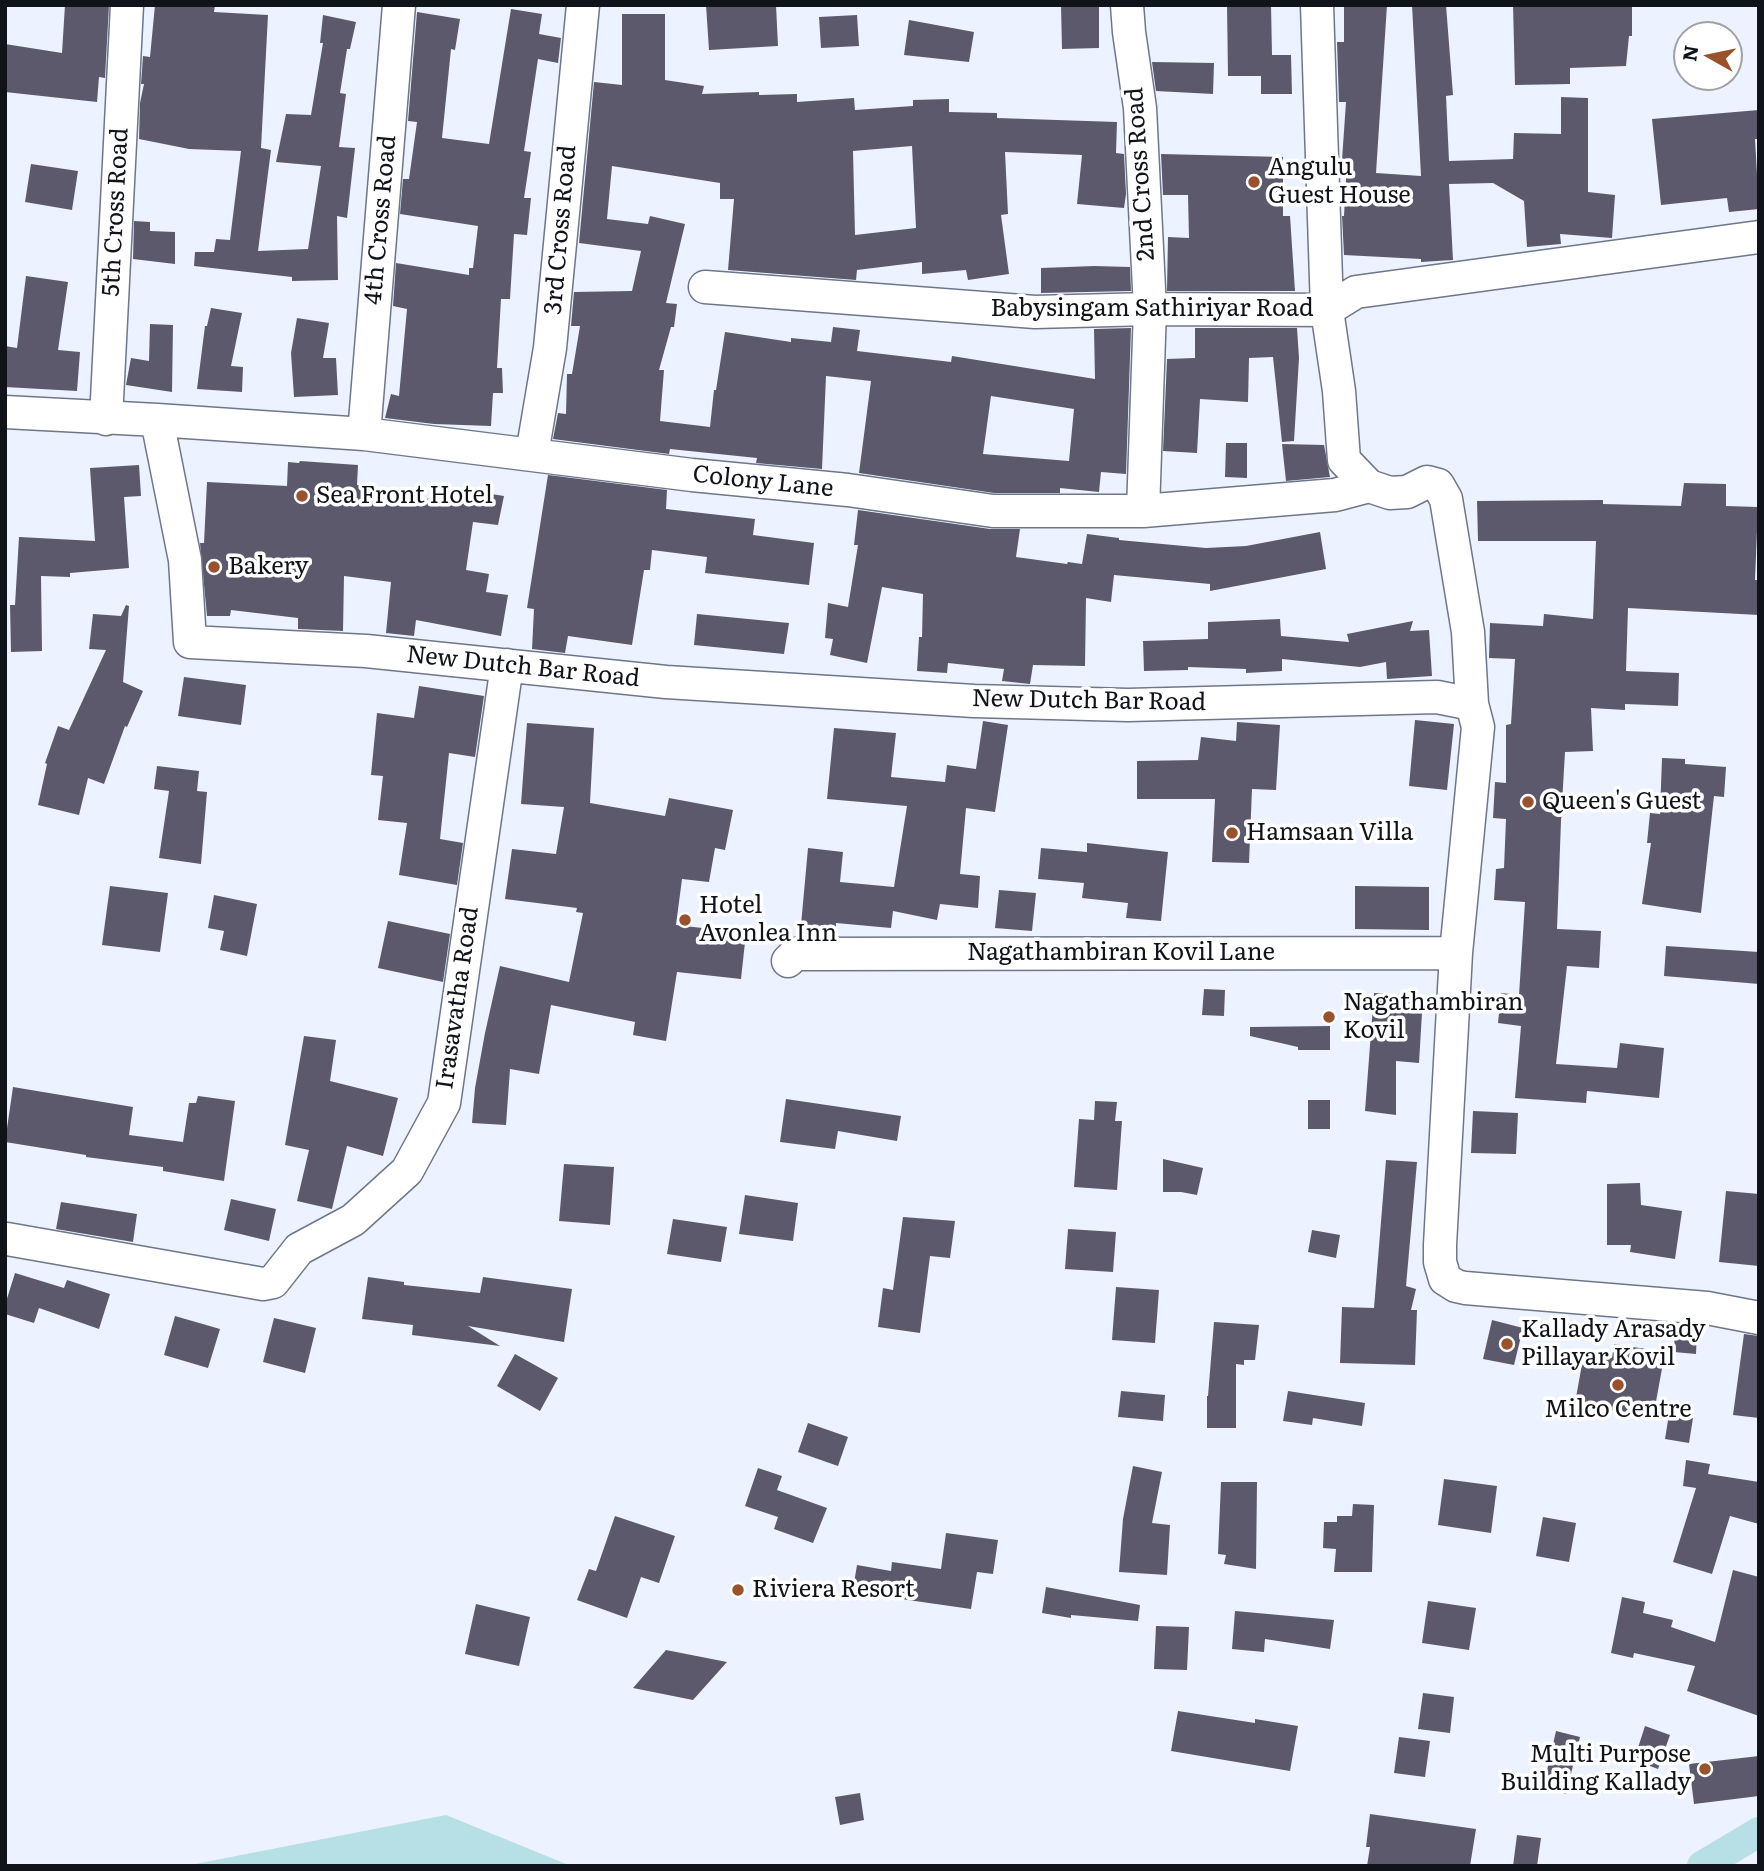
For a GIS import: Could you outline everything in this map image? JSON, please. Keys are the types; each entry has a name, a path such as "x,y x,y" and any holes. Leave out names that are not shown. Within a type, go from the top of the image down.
{"street":[{"name":"5th Cross Road","path":"106,419 127,5"},
{"name":"4th Cross Road","path":"364,434 399,5"},
{"name":"3rd Cross Road","path":"532,454 550,348 583,5"},
{"name":"2nd Cross Road","path":"1128,5 1129,32 1140,108 1150,309 1143,511"},
{"path":"1317,5 1327,310 1339,391 1344,460 1369,486 1390,493 1406,492 1427,482 1438,485 1446,499 1468,632 1472,704 1478,727 1457,953 1440,1245 1440,1262 1445,1279 1465,1288 1707,1308 1759,1318"},
{"name":"Babysingam Sathiriyar Road","path":"705,287 1035,312 1150,309 1327,310 1356,292 1759,237"},
{"path":"5,412 157,420"},
{"name":"Colony Lane","path":"157,420 364,434 692,475 848,490 993,510 1143,511 1335,495 1369,486"},
{"name":"New Dutch Bar Road","path":"157,420 185,560 190,642 366,651 666,682 974,701 1128,705 1437,697 1472,704"},
{"name":"Irasavatha Road","path":"7,1239 262,1284 273,1282 299,1249 353,1220 407,1171 444,1103 507,665"},
{"name":"Nagathambiran Kovil Lane","path":"788,961 795,954 1457,953"}],"shaded area":[{"path":"446,1815 571,1866 185,1866"}],"building":[{"path":"65,5 109,5 105,78 99,77 97,102 5,92 5,44 62,53"},
{"path":"155,5 215,5 214,12 268,15 261,148 271,150 258,251 308,249 321,166 276,162 286,114 311,115 323,43 320,43 323,15 356,22 350,49 347,49 340,93 346,94 339,147 355,148 347,218 337,216 338,280 292,281 292,277 194,266 195,252 214,252 216,239 230,240 241,151 189,149 139,139 140,103 144,84 141,84 143,56 150,57"},
{"path":"706,5 776,5 778,46 709,50"},
{"path":"1061,5 1099,5 1099,48 1062,49"},
{"path":"1227,5 1271,5 1272,55 1291,55 1292,94 1261,94 1261,76 1228,76"},
{"path":"1344,5 1387,5 1376,173 1421,176 1412,5 1446,5 1453,95 1446,96 1449,161 1513,159 1514,133 1561,134 1561,97 1588,98 1588,192 1615,195 1612,238 1560,234 1561,244 1527,247 1524,201 1493,183 1449,184 1453,260 1421,262 1421,259 1344,255 1342,216 1347,161 1342,160 1346,102 1339,102 1337,42 1344,42"},
{"path":"1513,5 1632,5 1632,36 1629,36 1626,66 1570,68 1570,84 1515,85"},
{"path":"511,9 542,14 539,34 561,38 558,63 538,59 524,151 531,152 524,198 531,198 527,235 514,234 510,299 501,299 497,368 502,368 503,393 493,393 491,426 434,424 385,418 391,394 399,396 407,309 393,306 396,263 469,275 469,268 473,268 478,226 400,214 403,179 409,179 417,122 408,121 417,12 460,19 455,50 451,49 442,138 489,144"},
{"path":"622,14 665,14 665,80 704,86 702,94 797,94 797,102 854,98 855,110 913,106 913,100 949,99 949,112 997,113 997,118 1117,122 1116,153 1124,154 1124,208 1077,204 1082,155 1005,152 1008,214 1001,215 1009,274 968,280 966,270 922,274 922,262 857,270 856,280 728,270 734,199 720,199 720,183 612,166 607,219 648,224 650,216 685,224 666,303 677,304 674,327 671,327 659,370 664,370 660,421 710,427 725,332 791,342 791,338 831,342 833,327 860,330 857,351 951,362 952,356 1095,379 1094,329 1131,328 1126,474 1101,472 1099,492 1060,488 1060,493 994,493 859,473 871,381 826,376 822,469 756,463 757,458 670,449 669,454 553,439 558,413 566,414 567,374 572,374 580,326 571,326 574,292 632,291 641,251 579,243 594,82 622,85","holes":["912,146 916,228 855,235 853,151","991,396 1074,409 1069,461 983,454"]},
{"path":"857,15 859,46 821,48 819,17"},
{"path":"909,20 974,32 969,62 904,55"},
{"path":"1152,62 1214,63 1213,94 1156,91"},
{"path":"1759,110 1759,139 1755,139 1759,209 1729,212 1727,198 1661,205 1652,119"},
{"path":"1161,154 1283,157 1283,216 1290,216 1295,291 1167,291 1168,237 1189,238 1188,195 1163,195"},
{"path":"31,164 78,171 72,210 25,202"},
{"path":"134,221 150,222 150,231 175,232 175,264 133,259"},
{"path":"1130,267 1131,291 1041,293 1041,268"},
{"path":"26,276 68,282 58,350 80,352 77,391 5,387 5,346 17,348"},
{"path":"211,308 242,313 231,366 243,367 242,392 197,389 205,326"},
{"path":"297,318 329,323 323,358 336,358 338,395 294,397 291,353"},
{"path":"150,324 173,325 172,392 126,385 131,358 149,361"},
{"path":"1195,328 1297,328 1299,358 1294,441 1282,442 1273,357 1249,358 1248,402 1200,399 1197,453 1163,451 1167,359 1195,358"},
{"path":"1226,443 1247,443 1247,478 1225,477"},
{"path":"1282,444 1324,445 1330,477 1286,481"},
{"path":"288,462 358,465 357,485 361,485 361,495 451,500 453,488 504,496 498,525 473,522 466,570 489,574 486,592 508,595 501,636 416,620 414,636 386,633 391,582 344,576 343,631 298,629 298,618 231,610 230,616 207,616 200,543 204,543 207,482 287,486"},
{"path":"139,465 141,496 124,497 129,568 70,573 70,577 41,576 42,651 11,652 10,605 15,605 19,537 95,541 90,468"},
{"path":"548,475 667,490 666,509 755,519 753,535 814,543 809,585 705,573 707,557 652,550 650,570 644,570 632,645 568,636 565,653 532,649 534,609 527,608"},
{"path":"1684,483 1726,484 1726,506 1758,507 1755,580 1759,580 1759,615 1628,608 1626,671 1679,673 1678,706 1625,704 1625,710 1591,708 1593,751 1565,752 1561,821 1557,929 1601,931 1599,968 1567,966 1556,1064 1617,1068 1620,1043 1664,1048 1659,1098 1587,1091 1586,1103 1515,1098 1521,1026 1498,1023 1501,993 1519,995 1525,902 1494,900 1496,869 1504,868 1506,819 1493,818 1495,782 1506,783 1506,725 1511,724 1515,659 1489,658 1490,623 1543,626 1544,614 1593,619 1596,541 1478,541 1477,501 1603,500 1603,504 1681,506"},
{"path":"858,510 990,529 1020,529 1016,557 1067,564 1082,564 1087,534 1119,540 1206,548 1246,546 1320,532 1326,569 1210,591 1210,584 1114,575 1111,602 1086,598 1085,666 1033,665 1030,684 1002,681 1004,669 948,663 947,673 917,671 919,637 922,637 923,594 882,587 867,663 830,655 833,639 825,638 828,603 848,607 858,545 854,545"},
{"path":"126,605 129,606 123,682 143,691 127,727 125,726 104,784 88,778 79,815 38,805 47,764 45,763 58,726 69,730 106,650 89,649 93,614 121,616"},
{"path":"697,614 789,623 784,654 694,645"},
{"path":"1280,619 1281,636 1349,642 1347,634 1413,621 1410,631 1429,630 1432,676 1387,679 1386,662 1360,667 1282,659 1282,671 1246,673 1246,669 1188,667 1188,670 1144,671 1143,641 1208,639 1208,622"},
{"path":"184,677 246,685 241,725 178,716"},
{"path":"419,686 484,696 475,757 449,753 440,839 463,843 457,885 399,875 407,823 378,820 383,776 371,775 377,713 414,718"},
{"path":"1415,720 1454,724 1447,790 1409,786"},
{"path":"983,721 1008,725 995,812 966,808 960,874 980,876 978,908 940,904 937,920 893,911 891,928 836,923 836,928 801,925 808,848 843,852 840,882 894,887 907,806 827,799 834,728 896,733 891,777 945,782 947,765 976,769"},
{"path":"1237,722 1280,725 1276,790 1252,789 1249,863 1212,862 1215,799 1137,799 1137,761 1198,760 1201,737 1236,741"},
{"path":"527,723 594,728 590,803 665,816 669,798 733,810 725,850 715,848 709,882 682,879 676,925 746,933 741,979 677,972 666,1041 633,1035 635,1022 551,1005 539,1074 510,1069 506,1125 472,1123 475,1088 500,966 569,982 583,913 576,912 577,908 505,899 512,849 556,854 564,807 521,804"},
{"path":"1662,758 1685,759 1685,764 1726,767 1724,797 1714,796 1701,913 1642,904 1651,843 1647,843 1650,813 1660,814"},
{"path":"157,766 199,771 197,791 207,792 201,864 159,858 169,791 154,789"},
{"path":"1087,843 1168,852 1161,921 1126,918 1128,903 1082,898 1084,883 1038,879 1041,848 1087,852"},
{"path":"110,886 168,893 160,952 102,945"},
{"path":"1355,886 1429,887 1429,930 1355,929"},
{"path":"999,890 1036,893 1032,931 995,928"},
{"path":"214,895 257,904 247,956 220,950 224,931 208,928"},
{"path":"388,921 450,934 443,982 378,968"},
{"path":"1666,946 1759,952 1759,984 1664,976"},
{"path":"1204,989 1225,990 1224,1016 1202,1015"},
{"path":"1374,993 1423,996 1419,1063 1396,1061 1396,1115 1365,1111"},
{"path":"1330,1026 1330,1050 1298,1050 1298,1047 1250,1036 1250,1027"},
{"path":"304,1036 336,1040 330,1081 398,1098 383,1156 347,1146 332,1209 297,1201 309,1150 285,1145"},
{"path":"13,1087 133,1107 129,1135 183,1142 189,1103 196,1103 198,1096 235,1101 224,1181 163,1171 163,1167 86,1157 5,1142"},
{"path":"786,1099 901,1116 897,1141 838,1131 835,1149 780,1142"},
{"path":"1308,1100 1330,1100 1330,1129 1308,1129"},
{"path":"1095,1101 1117,1102 1115,1121 1122,1121 1117,1190 1074,1187 1079,1119 1094,1120"},
{"path":"1473,1111 1518,1113 1516,1154 1471,1153"},
{"path":"1163,1159 1203,1168 1197,1195 1163,1192"},
{"path":"1386,1160 1417,1162 1406,1286 1416,1289 1411,1310 1417,1310 1415,1365 1340,1363 1342,1307 1374,1308"},
{"path":"564,1164 614,1167 610,1225 559,1221"},
{"path":"1640,1183 1641,1205 1682,1211 1675,1259 1630,1252 1631,1245 1607,1245 1607,1184"},
{"path":"1726,1191 1759,1194 1759,1266 1719,1262"},
{"path":"745,1195 798,1203 793,1241 739,1234"},
{"path":"231,1199 276,1209 269,1241 224,1230"},
{"path":"61,1202 137,1214 133,1242 56,1229"},
{"path":"903,1217 955,1221 950,1258 930,1256 920,1333 878,1327 883,1288 893,1290"},
{"path":"673,1219 727,1227 721,1262 667,1254"},
{"path":"1068,1229 1116,1232 1113,1272 1065,1269"},
{"path":"1312,1230 1340,1235 1336,1258 1308,1252"},
{"path":"15,1273 64,1288 67,1280 110,1294 99,1329 39,1308 34,1323 5,1314 5,1305"},
{"path":"368,1277 404,1282 404,1285 480,1293 483,1277 572,1289 564,1342 468,1326 500,1346 412,1335 413,1325 362,1319"},
{"path":"1116,1287 1159,1290 1155,1343 1112,1340"},
{"path":"175,1316 220,1329 208,1368 164,1355"},
{"path":"274,1318 316,1328 305,1373 263,1362"},
{"path":"1492,1320 1523,1328 1514,1365 1483,1359"},
{"path":"1214,1322 1259,1325 1255,1360 1244,1360 1244,1365 1236,1364 1236,1428 1207,1428 1207,1396"},
{"path":"1675,1329 1697,1330 1696,1354 1674,1352"},
{"path":"1744,1334 1759,1336 1759,1418 1733,1415"},
{"name":"Milco Centre","path":"1614,1344 1665,1352 1653,1418 1575,1403 1584,1353 1612,1358"},
{"path":"515,1354 558,1378 540,1411 497,1386"},
{"path":"1121,1391 1165,1395 1163,1421 1118,1417"},
{"path":"1288,1391 1365,1403 1362,1426 1313,1418 1312,1425 1283,1421"},
{"path":"1669,1414 1693,1418 1689,1443 1665,1439"},
{"path":"808,1423 848,1437 838,1466 798,1452"},
{"path":"1686,1460 1710,1464 1708,1474 1759,1482 1759,1524 1730,1516 1712,1574 1673,1562 1696,1488 1683,1486"},
{"path":"1133,1466 1162,1472 1152,1523 1170,1525 1167,1575 1119,1572 1123,1519"},
{"path":"758,1468 782,1476 777,1490 827,1508 813,1543 774,1529 778,1517 745,1506"},
{"path":"1444,1479 1497,1486 1491,1533 1438,1525"},
{"path":"1221,1482 1257,1482 1256,1569 1224,1564 1226,1555 1218,1554"},
{"path":"1353,1504 1374,1505 1372,1572 1334,1572 1336,1549 1323,1548 1324,1522 1337,1522 1337,1516 1352,1516"},
{"path":"615,1516 675,1536 659,1583 641,1577 627,1618 577,1600 589,1569 596,1571"},
{"path":"1543,1517 1576,1523 1569,1562 1536,1556"},
{"path":"946,1533 998,1540 993,1574 977,1572 971,1609 887,1597 888,1594 853,1589 857,1565 891,1571 892,1562 941,1569"},
{"path":"1733,1570 1759,1577 1759,1716 1687,1691 1695,1666 1634,1653 1633,1658 1611,1653 1622,1597 1645,1602 1643,1613 1673,1620 1671,1627 1715,1642"},
{"path":"1046,1587 1140,1605 1138,1621 1071,1615 1071,1618 1042,1613"},
{"path":"1428,1601 1476,1608 1469,1650 1422,1643"},
{"path":"476,1604 530,1617 519,1666 465,1654"},
{"path":"1235,1611 1334,1620 1330,1649 1265,1639 1264,1652 1232,1649"},
{"path":"1156,1626 1189,1627 1187,1670 1154,1669"},
{"path":"666,1650 727,1662 693,1700 633,1688"},
{"path":"1423,1693 1454,1697 1450,1733 1418,1729"},
{"path":"1178,1711 1255,1723 1255,1719 1298,1726 1290,1771 1171,1751"},
{"path":"1645,1726 1670,1735 1658,1769 1634,1760"},
{"path":"1556,1731 1580,1737 1566,1794 1543,1788"},
{"path":"1399,1737 1430,1741 1425,1777 1394,1773"},
{"path":"1759,1756 1759,1796 1694,1804 1689,1764"},
{"path":"860,1793 864,1820 840,1825 835,1797"},
{"path":"1370,1814 1476,1829 1470,1866 1367,1866"},
{"path":"1517,1835 1541,1838 1537,1866 1513,1866"}],"waterway":[{"path":"1702,1866 1759,1832"}],"place":[{"name":"Angulu Guest House","path":"1254,182"},
{"name":"Sea Front Hotel","path":"302,496"},
{"name":"Bakery","path":"214,567"},
{"name":"Queen's Guest","path":"1528,802"},
{"name":"Hamsaan Villa","path":"1232,833"},
{"name":"Hotel Avonlea Inn","path":"685,920"},
{"name":"Nagathambiran Kovil","path":"1329,1017"},
{"name":"Kallady Arasady Pillayar Kovil","path":"1507,1344"},
{"name":"Milco Centre","path":"1618,1385"},
{"name":"Riviera Resort","path":"738,1590"},
{"name":"Multi Purpose Building Kallady","path":"1705,1769"}]}
